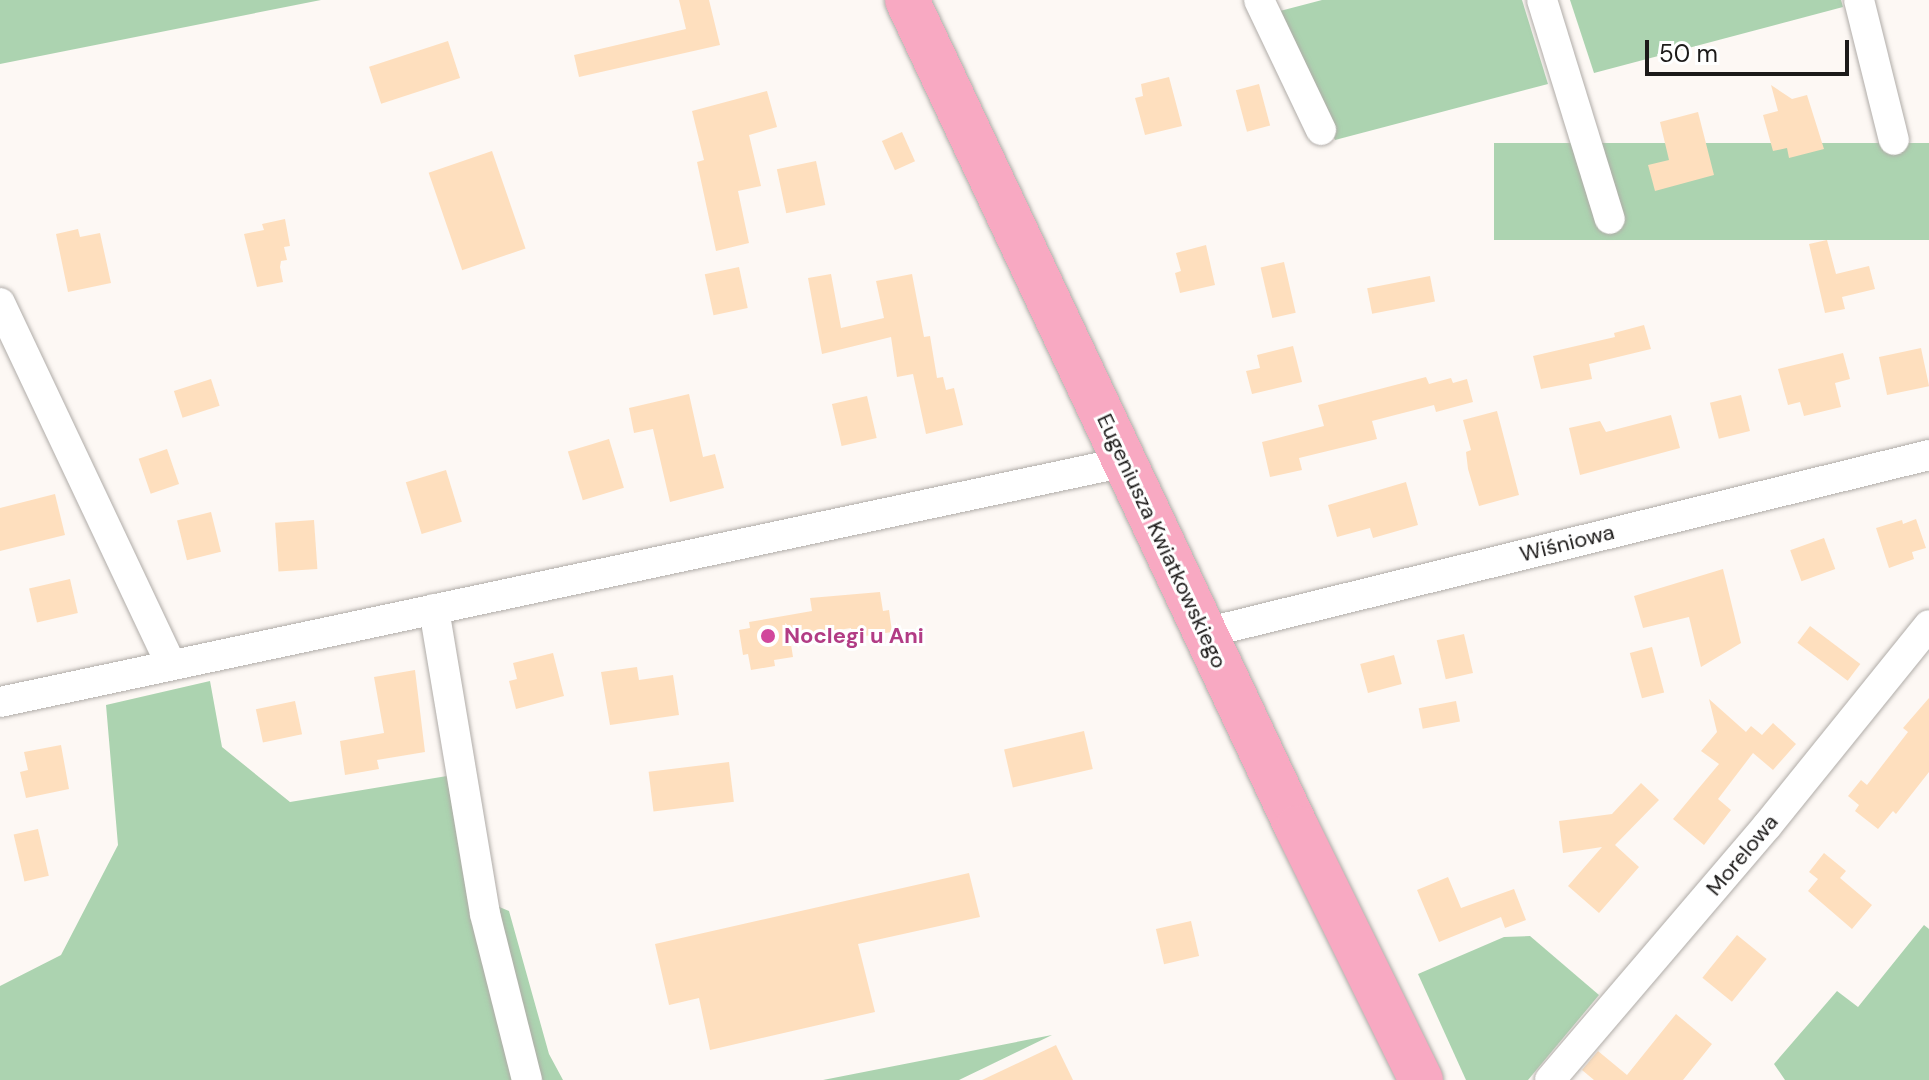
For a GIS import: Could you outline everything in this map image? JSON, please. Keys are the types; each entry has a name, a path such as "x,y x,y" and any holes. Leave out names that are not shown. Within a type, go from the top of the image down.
{"main road":[{"name":"Eugeniusza Kwiatkowskiego","path":"907,0 1205,633 1421,1080"}],"street":[{"path":"1259,0 1321,130"},
{"path":"1542,0 1610,219"},
{"path":"1859,0 1894,140"},
{"path":"0,303 171,665"},
{"name":"Wiśniowa","path":"1205,633 1929,455"},
{"path":"0,702 1125,462"},
{"path":"434,609 485,914 527,1080"},
{"name":"Morelowa","path":"1550,1080 1767,826 1929,625"}],"green space":[{"path":"0,0 321,0 0,64"},
{"path":"1322,0 1522,0 1548,84 1335,140 1280,11"},
{"path":"1570,0 1841,0 1843,7 1594,73"},
{"path":"1494,143 1929,143 1929,240 1494,240"},
{"path":"210,681 222,747 290,802 447,776 468,894 509,911 549,1054 563,1080 0,1080 0,986 61,955 118,845 106,705"},
{"path":"1924,925 1929,929 1929,1080 1785,1080 1774,1064 1837,991 1858,1007"},
{"path":"1530,936 1599,995 1528,1080 1466,1080 1418,974 1504,937"},
{"path":"1052,1035 959,1080 823,1080 930,1059"}],"building":[{"path":"679,0 709,0 720,45 579,77 574,55 686,29"},
{"path":"448,41 460,78 381,104 369,67"},
{"path":"1169,77 1182,126 1145,135 1135,98 1143,96 1141,84"},
{"path":"1259,84 1270,126 1247,132 1236,90"},
{"path":"1771,85 1792,99 1807,95 1824,149 1789,158 1787,148 1773,151 1763,115 1778,111"},
{"path":"767,91 777,127 749,135 761,186 738,191 749,243 716,251 697,162 704,160 692,111"},
{"path":"1698,112 1714,175 1655,191 1648,165 1669,160 1660,122"},
{"path":"902,132 915,161 895,170 882,141"},
{"path":"492,151 526,248 462,270 429,173"},
{"path":"816,161 825,205 786,213 777,169"},
{"path":"285,219 290,246 284,247 287,260 281,261 283,282 257,287 244,234 264,230 262,224"},
{"path":"78,229 80,237 100,233 111,283 68,292 56,234"},
{"path":"1827,240 1836,274 1869,266 1875,289 1842,297 1845,309 1825,313 1809,244"},
{"path":"1206,245 1215,285 1180,293 1175,273 1181,271 1176,253"},
{"path":"1284,262 1296,313 1272,318 1261,267"},
{"path":"739,267 748,308 713,315 705,274"},
{"path":"831,274 841,328 884,318 876,281 912,274 924,337 930,336 937,378 943,377 946,390 954,388 963,425 926,434 913,374 897,377 891,337 822,354 808,278"},
{"path":"1430,276 1435,302 1372,314 1367,288"},
{"path":"1644,325 1651,349 1589,364 1592,379 1541,389 1533,356 1615,337 1614,333"},
{"path":"1293,346 1302,382 1252,394 1246,371 1260,368 1257,355"},
{"path":"1921,348 1929,386 1887,395 1879,357"},
{"path":"1843,353 1850,379 1835,383 1841,407 1804,416 1800,402 1788,405 1778,369"},
{"path":"1426,377 1429,384 1451,378 1453,383 1467,379 1473,402 1436,412 1434,405 1372,421 1377,439 1299,458 1302,470 1270,477 1262,442 1324,426 1318,405"},
{"path":"211,379 220,406 183,418 174,391"},
{"path":"689,394 703,457 715,454 724,488 670,502 653,429 634,433 629,408"},
{"path":"1741,395 1750,431 1719,439 1710,403"},
{"path":"867,396 877,438 842,446 832,404"},
{"path":"1497,411 1519,495 1479,506 1468,469 1466,452 1471,450 1463,420"},
{"path":"1671,415 1680,448 1580,475 1569,428 1600,421 1606,432"},
{"path":"609,439 624,488 583,500 568,452"},
{"path":"167,449 179,484 151,494 139,459"},
{"path":"446,470 462,522 422,534 406,482"},
{"path":"1406,482 1418,525 1373,538 1370,528 1337,537 1328,505"},
{"path":"55,494 65,535 0,551 0,508"},
{"path":"211,512 221,552 187,560 177,520"},
{"path":"1916,519 1926,548 1912,552 1914,559 1889,568 1876,528"},
{"path":"314,520 317,569 279,572 275,523"},
{"path":"1824,538 1835,569 1801,581 1790,550"},
{"path":"1723,569 1741,643 1701,667 1689,617 1643,628 1634,596"},
{"path":"70,579 78,613 37,623 29,588"},
{"path":"880,592 883,611 889,610 892,632 852,638 851,628 790,638 793,657 774,660 775,666 751,670 748,654 743,655 739,630 750,628 749,622 812,611 810,598"},
{"path":"1810,626 1860,664 1848,681 1797,643"},
{"path":"1464,634 1473,673 1446,679 1437,640"},
{"path":"1652,647 1664,692 1642,698 1630,653"},
{"path":"553,653 564,696 516,709 509,681 517,679 513,663"},
{"path":"1394,655 1402,684 1368,693 1360,664"},
{"path":"637,667 639,680 673,675 679,715 610,725 601,672"},
{"path":"415,670 425,752 377,760 379,769 345,775 340,741 384,733 374,677"},
{"path":"1929,698 1929,772 1896,814 1893,811 1878,829 1855,811 1859,805 1848,796 1861,780 1867,785 1908,732 1903,728"},
{"path":"1709,699 1746,732 1751,726 1762,735 1773,723 1796,744 1773,770 1753,753 1718,799 1731,810 1704,845 1673,819 1719,764 1701,751 1717,732"},
{"path":"295,701 302,734 263,743 256,709"},
{"path":"1456,701 1460,722 1423,729 1419,708"},
{"path":"1084,731 1093,769 1013,787 1004,749"},
{"path":"61,745 69,789 26,798 20,772 28,770 24,752"},
{"path":"729,762 734,802 653,812 649,772"},
{"path":"1641,783 1659,800 1615,845 1639,867 1599,913 1568,886 1602,847 1563,853 1559,821 1612,814"},
{"path":"38,829 49,876 24,881 14,835"},
{"path":"1824,853 1846,871 1840,878 1872,905 1852,929 1808,891 1818,879 1809,872"},
{"path":"969,873 980,917 858,944 875,1012 710,1050 699,998 669,1005 655,944"},
{"path":"1448,877 1461,908 1514,889 1526,920 1505,928 1501,917 1439,942 1417,890"},
{"path":"1191,921 1199,956 1164,964 1156,929"},
{"path":"1737,935 1767,959 1732,1002 1702,978"},
{"path":"1676,1014 1712,1044 1683,1080 1594,1080 1582,1070 1598,1051 1627,1075"},
{"path":"1056,1045 1073,1080 982,1080"}],"place":[{"name":"Noclegi u Ani","path":"768,636"}]}
